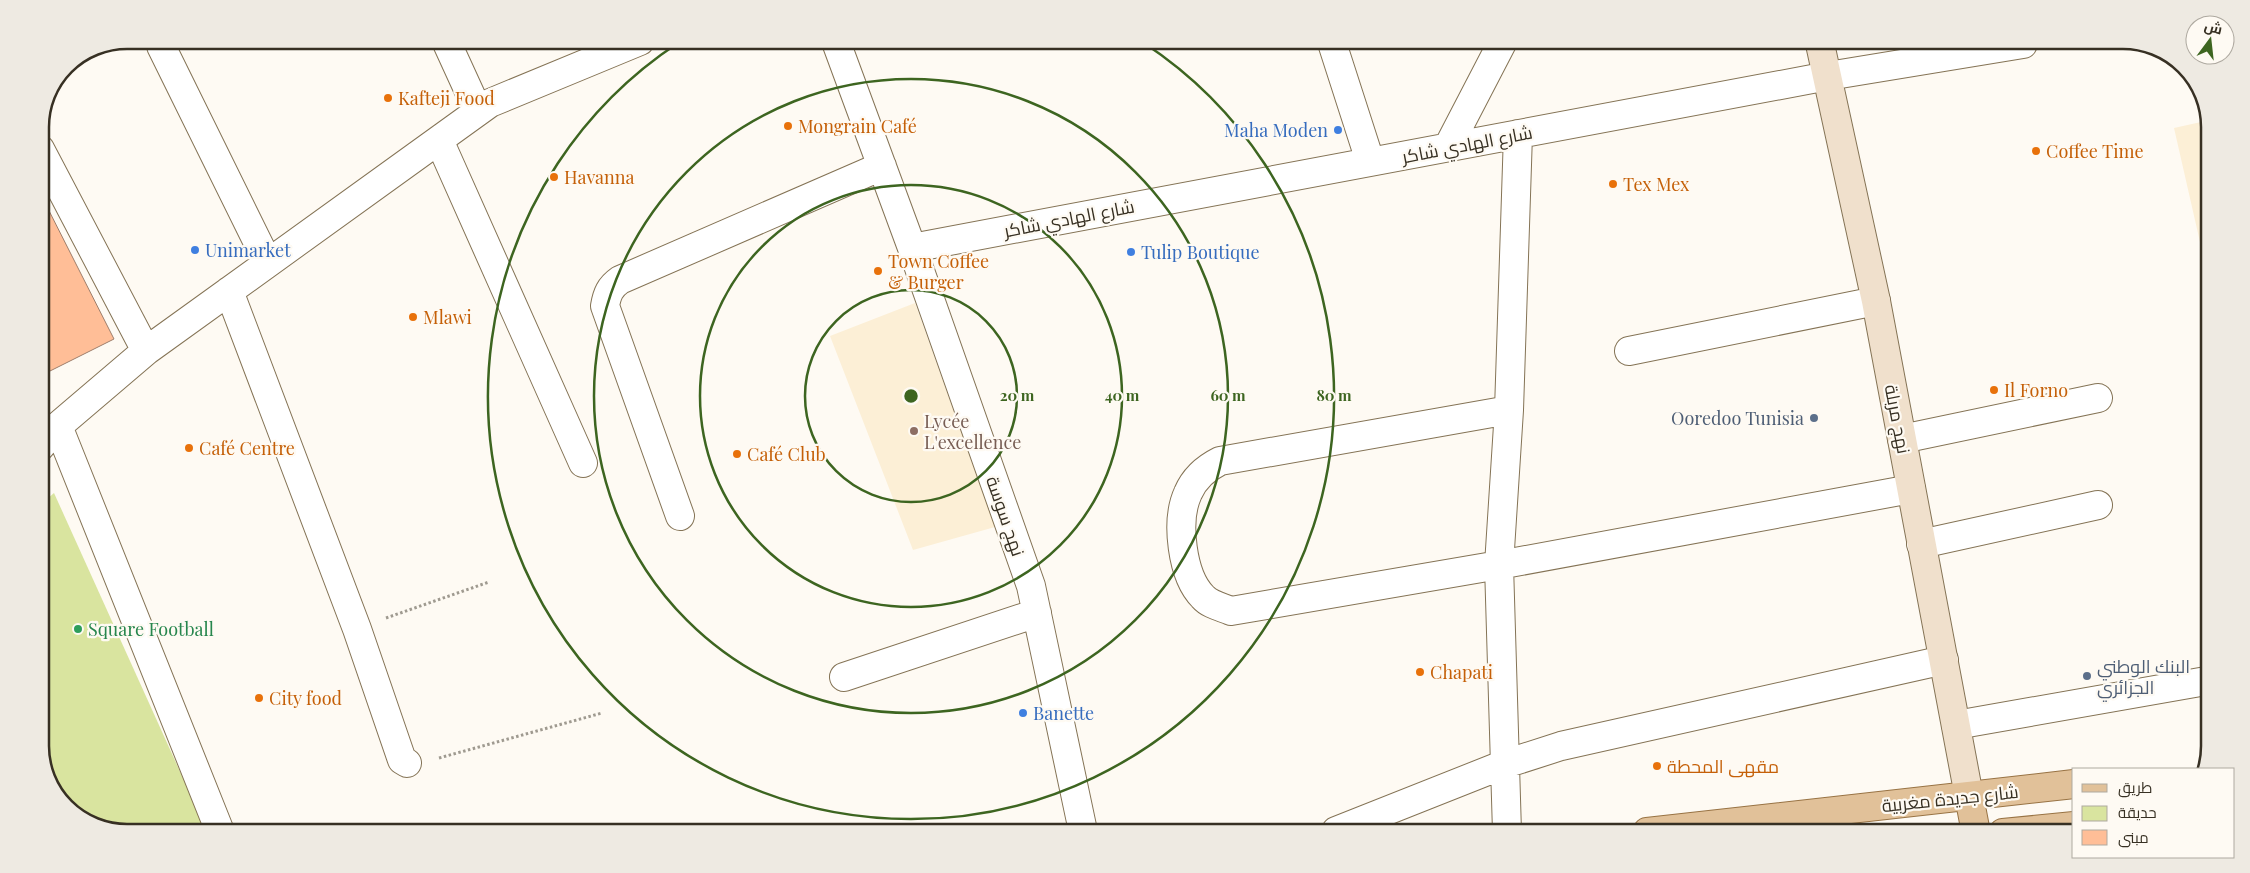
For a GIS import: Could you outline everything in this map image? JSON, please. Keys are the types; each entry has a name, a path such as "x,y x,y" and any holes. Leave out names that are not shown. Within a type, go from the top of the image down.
{"main road":[{"name":"نهج مربلة","path":"1821,49 1876,301 1969,796"},
{"name":"شارع جديدة مغربية","path":"1719,824 2072,784"},
{"path":"1969,796 1974,824"}],"street":[{"path":"162,49 268,263"},
{"path":"450,49 478,111"},
{"path":"49,436 58,426 146,352 478,111 490,103 621,49"},
{"name":"نهج سوسة","path":"839,49 912,248 1031,586 1081,824"},
{"path":"1334,49 1370,162"},
{"path":"1448,147 1499,49"},
{"name":"شارع الهادي شاكر","path":"912,248 1828,76 1993,49"},
{"path":"1507,824 1499,565 1509,410 1518,134"},
{"path":"439,140 582,463"},
{"path":"49,166 146,352"},
{"path":"680,516 605,306 607,295 612,285 882,166"},
{"path":"229,291 357,628 402,760 407,763"},
{"path":"1629,351 1876,301"},
{"path":"1902,440 2098,398"},
{"path":"1509,410 1220,461 1207,468 1188,493 1183,511 1182,538 1187,565 1194,584 1204,598 1231,611 1499,565 1911,489"},
{"path":"58,426 217,824"},
{"path":"1922,544 2098,505"},
{"path":"844,677 1037,613"},
{"path":"1354,824 1504,764 1561,746 1944,660"},
{"path":"1956,725 2201,682"}],"path":[{"path":"357,628 489,582"},
{"path":"407,763 414,764 602,713"}],"shaded area":[{"path":"2201,122 2201,246 2174,128"},
{"name":"Lycée L'excellence","path":"915,303 995,527 913,550 830,336"}],"green space":[{"name":"Square Football","path":"54,493 204,824 116,824 101,820 88,814 71,802 57,781 50,762 49,752 49,497"}],"building":[{"path":"49,211 114,339 49,372"}],"place":[{"name":"Kafteji Food","path":"388,98"},
{"name":"Mongrain Café","path":"788,126"},
{"name":"Maha Moden","path":"1338,130"},
{"name":"Coffee Time","path":"2036,151"},
{"name":"Havanna","path":"554,177"},
{"name":"Tex Mex","path":"1613,184"},
{"name":"Unimarket","path":"195,250"},
{"name":"Tulip Boutique","path":"1131,252"},
{"name":"Town Coffee & Burger","path":"878,271"},
{"name":"Mlawi","path":"413,317"},
{"name":"Il Forno","path":"1994,390"},
{"name":"Ooredoo Tunisia","path":"1814,418"},
{"name":"Lycée L'excellence","path":"914,431"},
{"name":"Café Centre","path":"189,448"},
{"name":"Café Club","path":"737,454"},
{"name":"Square Football","path":"78,629"},
{"name":"Chapati","path":"1420,672"},
{"name":"البنك الوطني الجزائري","path":"2087,676"},
{"name":"City food","path":"259,698"},
{"name":"Banette","path":"1023,713"},
{"name":"مقهى المحطة","path":"1657,766"}]}
